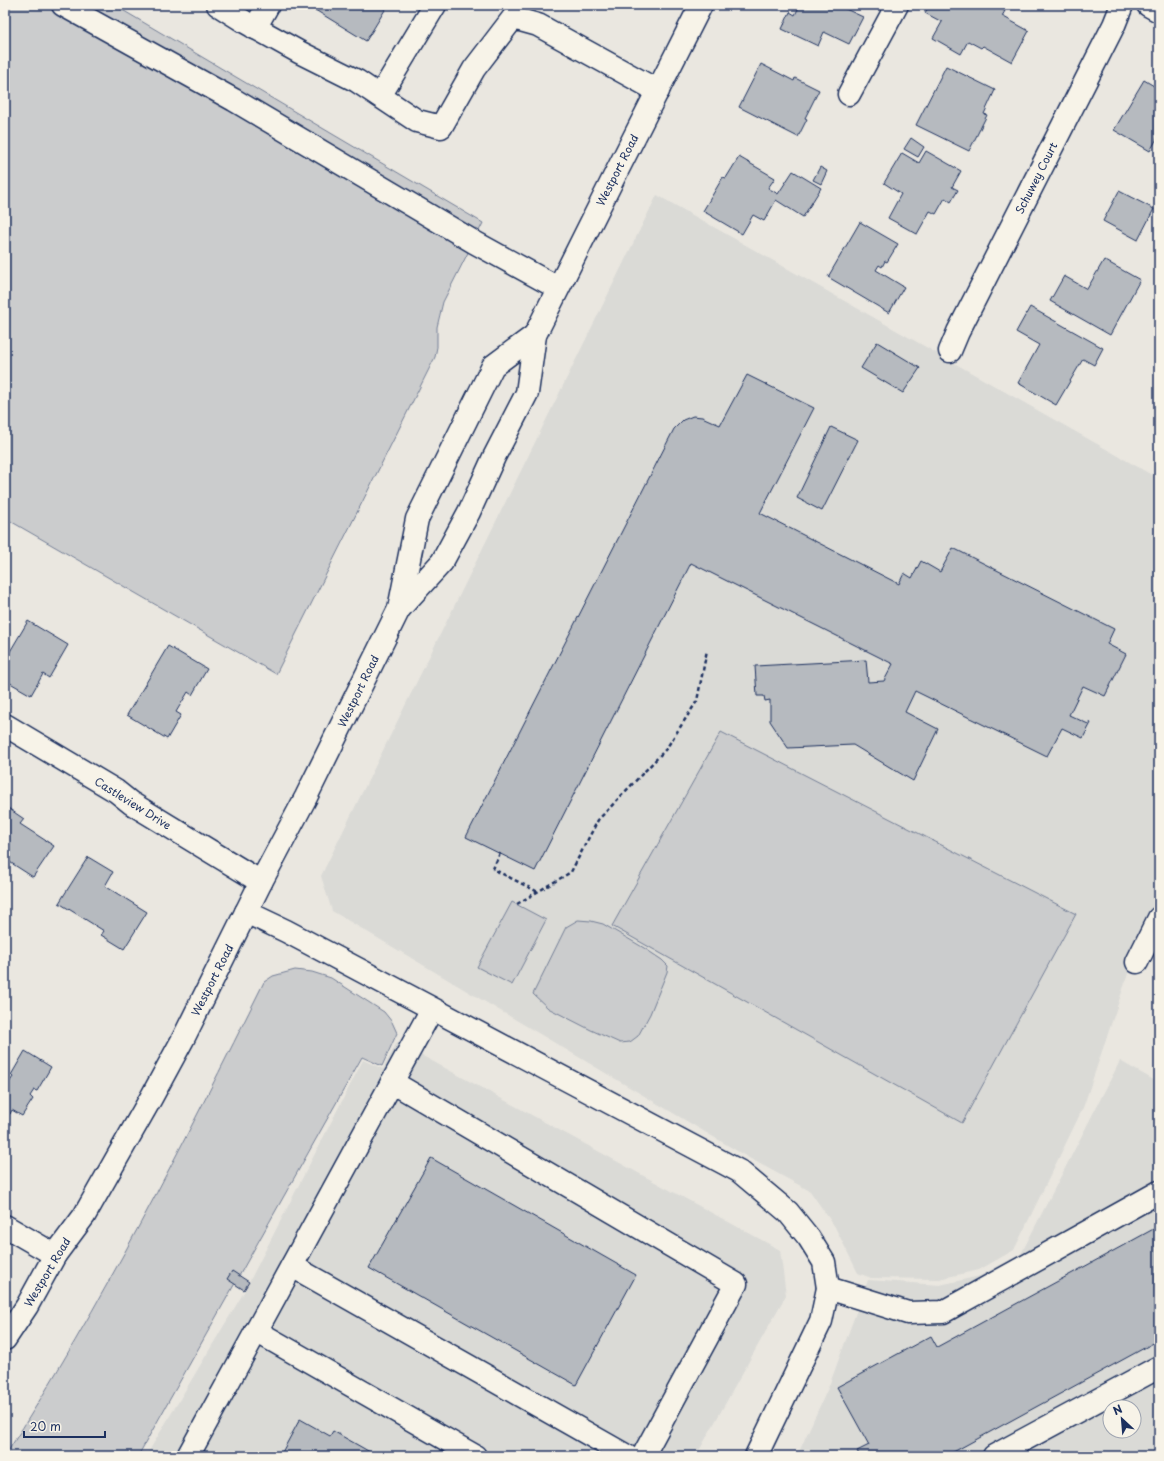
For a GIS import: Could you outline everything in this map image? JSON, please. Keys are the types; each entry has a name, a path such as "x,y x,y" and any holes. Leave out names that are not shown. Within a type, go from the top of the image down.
{"main road":[{"path":"63,5 234,100 474,242 558,288"},
{"path":"218,5 254,28 357,81 417,121 441,127 474,69 517,11 538,25 658,91"},
{"path":"254,28 268,5"},
{"path":"380,96 435,5"},
{"name":"Westport Road","path":"399,609 442,562 470,512 494,457 528,392 535,335 701,5"},
{"path":"849,94 897,5"},
{"name":"Schuwey Court","path":"950,351 958,332 1114,25 1122,5"},
{"path":"1148,5 1159,11"},
{"name":"Westport Road","path":"5,1339 27,1306 55,1255 84,1216 151,1098 183,1039 261,882 306,797 399,609 417,519 485,381 493,366 535,335"},
{"name":"Castleview Drive","path":"5,725 116,791 131,803 261,882"},
{"path":"246,912 286,931 739,1171 788,1212 809,1238 824,1262 828,1288 822,1320 756,1456"},
{"path":"1137,962 1159,918"},
{"path":"188,1456 432,1009"},
{"path":"392,1082 736,1284 643,1456"},
{"path":"828,1288 908,1313 943,1312 1159,1192"},
{"path":"5,1226 55,1255"},
{"path":"292,1266 627,1456"},
{"path":"256,1332 476,1456"},
{"path":"994,1456 1159,1366"}],"path":[{"path":"517,904 571,872 598,820 666,749 698,701 707,650"},
{"path":"500,853 493,869 538,892"}],"shaded area":[{"path":"5,5 114,5 483,223 443,302 437,327 437,347 435,357 276,674 5,518"},
{"path":"657,195 1159,479 1159,903 1132,962 1083,1108 1014,1250 979,1270 939,1279 871,1278 858,1273 835,1227 810,1191 749,1158 332,911 321,876"},
{"path":"721,732 1076,914 962,1123 612,926"},
{"path":"512,902 546,920 512,985 477,967"},
{"path":"578,920 603,924 644,948 668,966 650,1014 638,1036 630,1042 620,1043 591,1030 548,1008 533,994 566,927"},
{"path":"295,970 312,972 331,978 384,1012 392,1022 397,1033 382,1066 362,1057 138,1456 5,1456 41,1399 141,1222 264,982 273,976"},
{"path":"397,1042 780,1250 786,1295 696,1456 146,1456 244,1292 363,1060 383,1069"},
{"path":"1120,1061 1159,1083 1159,1456 797,1456 829,1386 868,1280 940,1285 980,1276 1021,1254"}],"building":[{"path":"307,5 388,5 366,41"},
{"path":"800,5 837,5 863,17 849,44 824,32 818,46 782,29 790,12 795,15"},
{"path":"929,5 994,5 1005,11 1002,16 1029,31 1012,62 983,46 981,48 968,41 961,54 933,38 942,22 925,13"},
{"path":"761,64 794,81 795,78 819,90 805,118 807,119 798,137 739,107"},
{"path":"946,66 995,90 984,114 987,115 969,151 916,125"},
{"path":"1144,80 1159,89 1159,135 1150,151 1114,130"},
{"path":"911,138 924,147 918,157 904,149"},
{"path":"926,151 961,171 952,187 958,190 951,202 945,198 936,214 930,211 917,234 888,218 901,194 884,183 902,153 919,163"},
{"path":"739,157 775,178 768,188 778,194 793,171 821,188 803,217 776,200 764,221 753,215 742,234 703,211 723,177 726,178"},
{"path":"820,167 827,171 821,184 813,180"},
{"path":"1119,191 1154,209 1138,240 1103,221"},
{"path":"860,222 898,244 887,262 885,261 882,267 879,265 876,270 904,287 889,313 828,277"},
{"path":"1104,260 1140,280 1110,335 1050,301 1064,276 1087,289"},
{"path":"1030,307 1103,348 1094,365 1083,359 1056,405 1018,383 1039,345 1016,332"},
{"path":"877,342 920,368 903,393 861,368"},
{"path":"747,375 814,408 760,513 899,584 904,573 912,578 921,561 940,572 953,548 1114,629 1107,644 1126,654 1105,696 1083,686 1069,715 1088,724 1089,722 1091,723 1083,738 1062,728 1047,756 915,691 905,712 938,729 913,781 853,745 788,748 770,721 770,700 765,701 764,696 757,696 755,666 866,660 868,682 884,681 893,664 691,563 535,871 466,837 674,429 683,420 693,416 702,417 720,425"},
{"path":"831,427 858,440 822,511 797,498"},
{"path":"28,621 68,645 49,678 43,674 31,695 5,680 5,660"},
{"path":"168,646 207,669 192,695 188,692 176,712 181,715 167,739 127,715"},
{"path":"5,806 24,819 20,824 54,846 33,877 5,859"},
{"path":"88,857 113,872 105,886 147,912 124,949 101,935 104,931 59,903"},
{"path":"25,1051 51,1067 37,1091 34,1090 30,1096 33,1099 22,1116 12,1110 10,1114 5,1111 5,1082 8,1084 13,1077 11,1075"},
{"path":"431,1158 636,1275 576,1385 369,1268"},
{"path":"1159,1226 1159,1340 946,1456 860,1456 857,1451 869,1445 837,1387 931,1336 937,1347"},
{"path":"232,1271 249,1282 244,1290 227,1279"},
{"path":"300,1419 330,1436 333,1431 377,1456 280,1456"}]}
